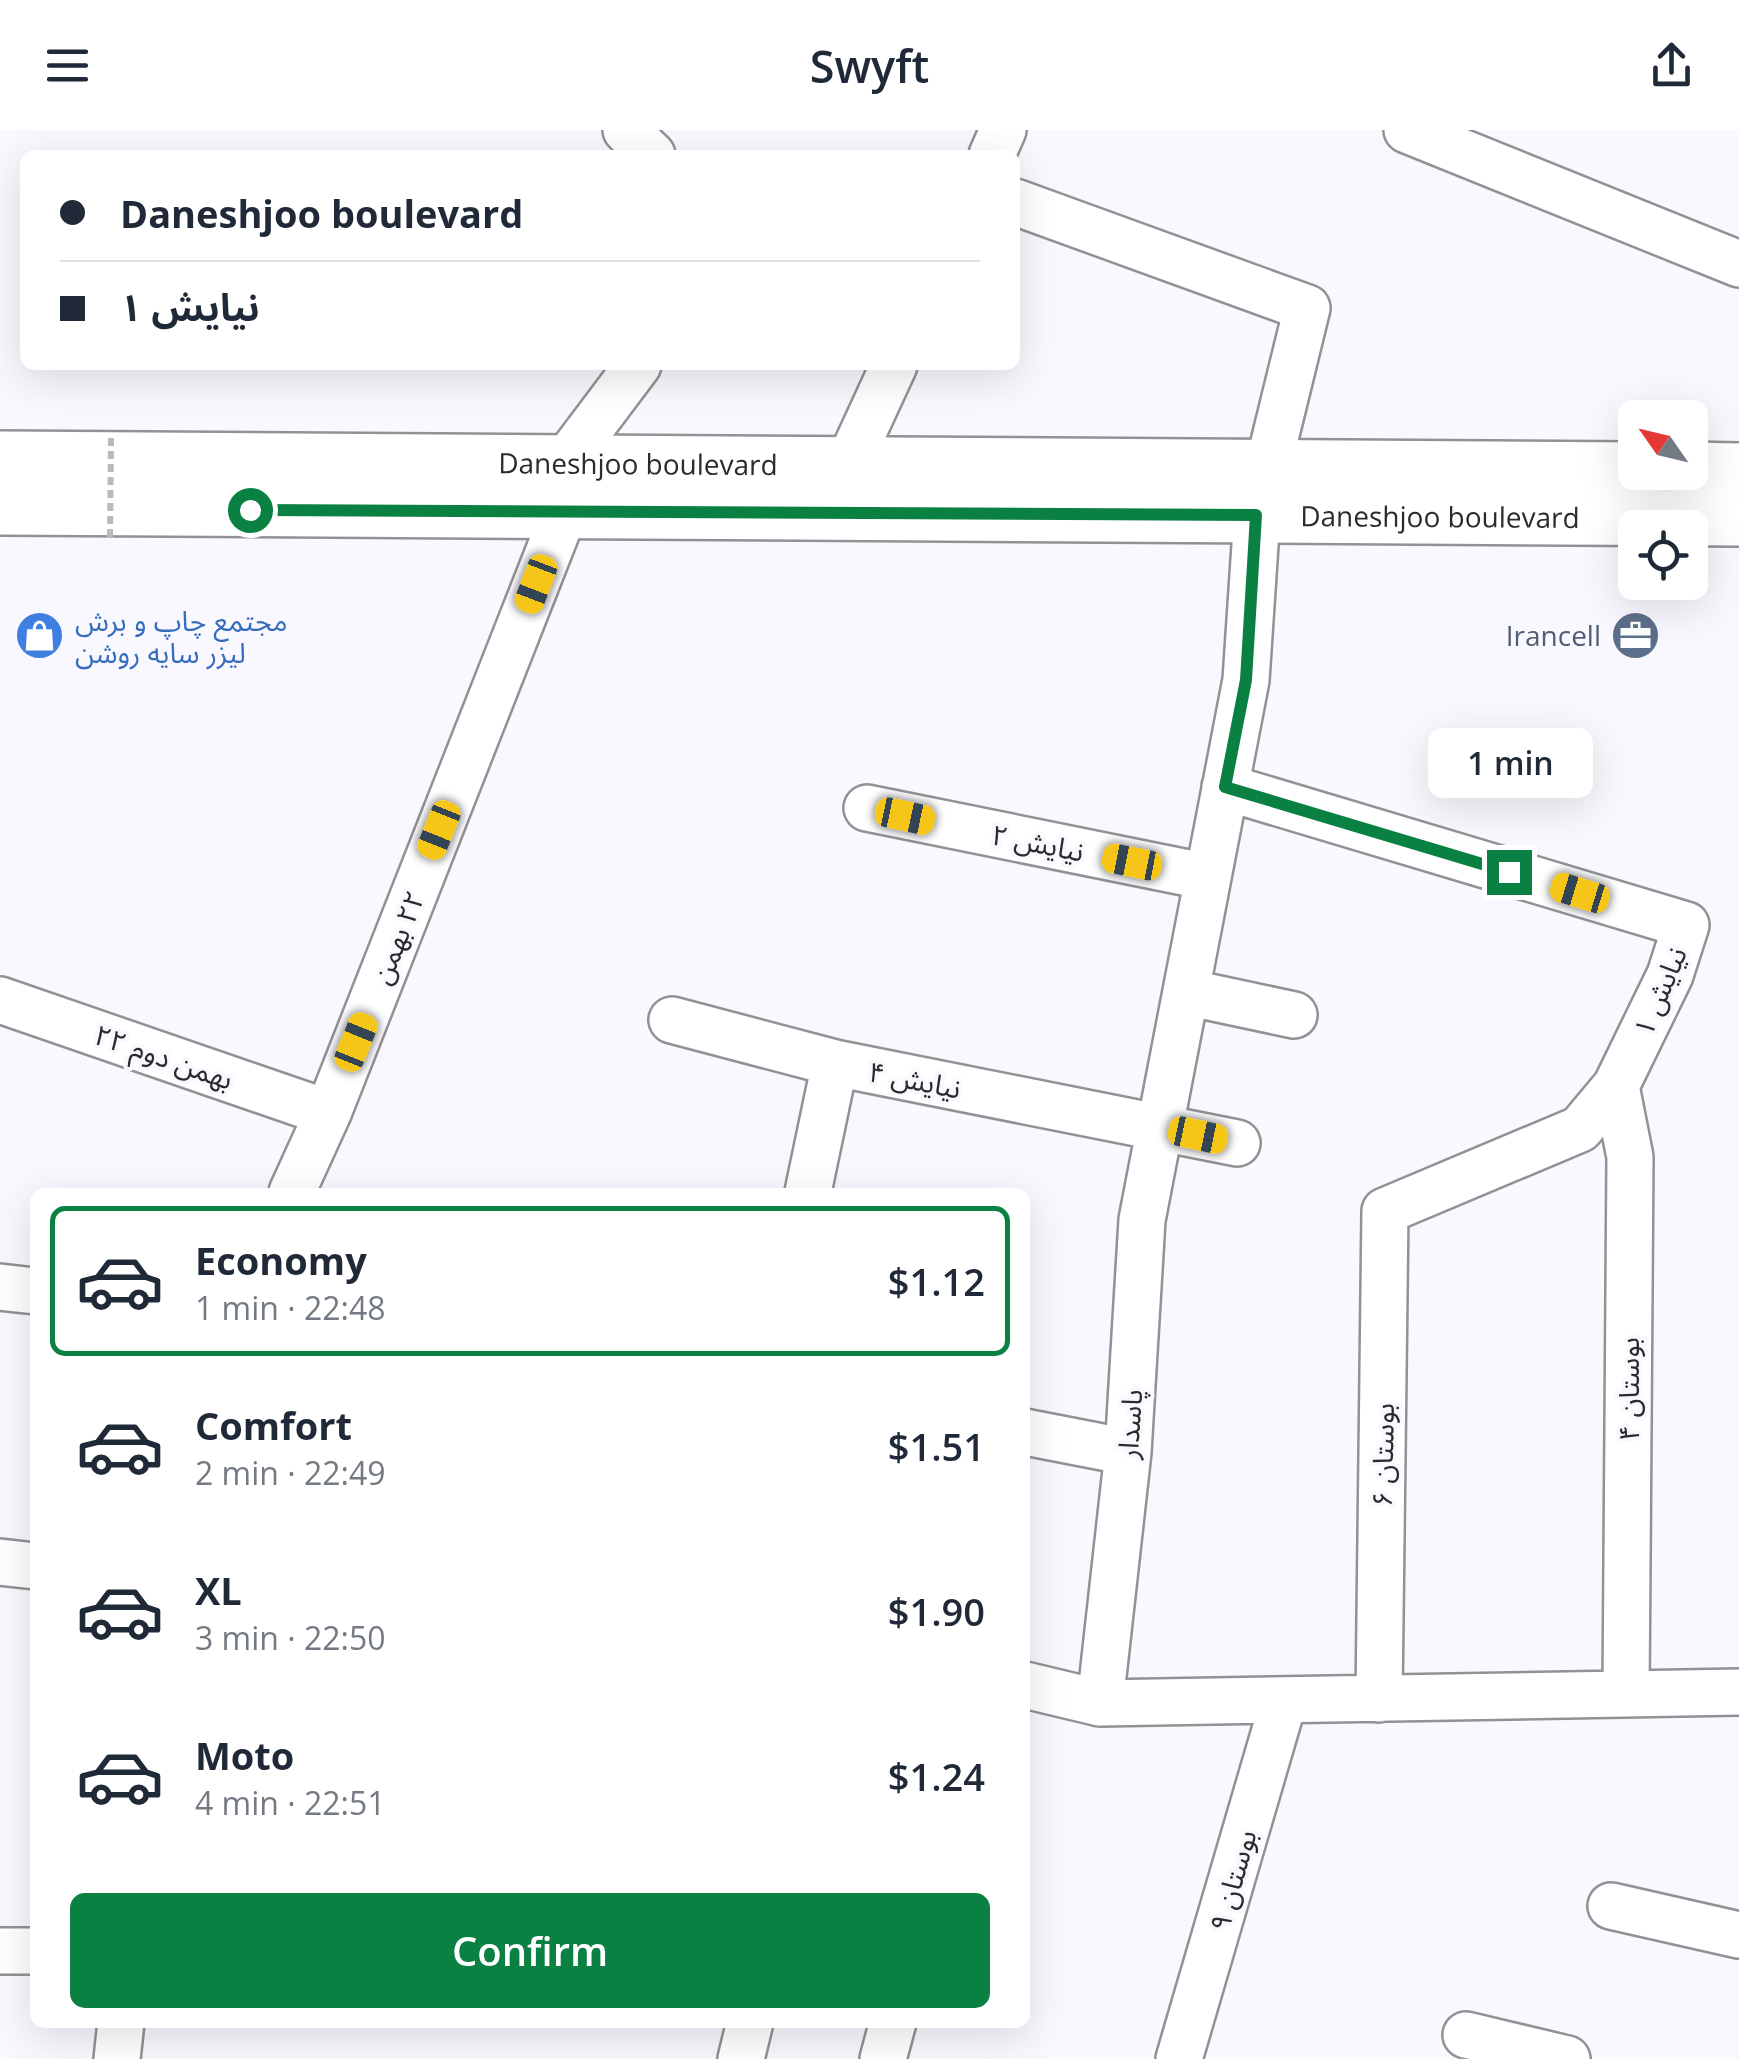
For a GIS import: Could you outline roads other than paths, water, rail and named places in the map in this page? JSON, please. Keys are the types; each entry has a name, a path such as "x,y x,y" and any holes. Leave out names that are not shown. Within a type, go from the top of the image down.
{"main road":[{"name":"Daneshjoo boulevard","path":"0,459 565,488 848,465 1739,518"},
{"path":"1708,470 1739,470"},
{"name":"Daneshjoo boulevard","path":"0,508 565,488 1262,491 1618,471"}],"street":[{"path":"626,130 647,150"},
{"path":"1406,130 1739,264"},
{"name":"پاسدار","path":"1020,204 1307,308 1262,491 1246,680 1142,1220 1128,1452 1100,1704"},
{"name":"٢٢ بهمن","path":"294,1188 328,1112 565,488 635,370"},
{"path":"848,465 892,370"},
{"name":"نیایش ۱","path":"1225,787 1686,924 1670,974 1616,1086 1580,1129 1385,1211"},
{"name":"نیایش ۲","path":"867,808 1208,877"},
{"path":"1186,992 1294,1014"},
{"name":"۲۲ بهمن دوم","path":"0,1000 328,1112"},
{"name":"نیایش ۴","path":"672,1020 834,1063 1237,1143"},
{"path":"809,1188 834,1063"},
{"name":"بوستان ۴","path":"1616,1086 1630,1157 1626,1694"},
{"name":"بوستان ۶","path":"1379,1699 1385,1211"},
{"path":"0,1287 30,1290"},
{"path":"1030,1433 1128,1452"},
{"path":"0,1562 30,1565"},
{"path":"1030,1686 1100,1704 1739,1692"},
{"name":"بوستان ۹","path":"1180,2059 1284,1700"},
{"path":"1611,1906 1739,1935"},
{"path":"0,1951 30,1950"},
{"path":"118,2059 121,2028"},
{"path":"741,2059 749,2028"},
{"path":"883,2059 891,2028"},
{"path":"1466,2035 1567,2059"}],"place":[{"name":"Irancell","path":"1636,635"},
{"name":"مجتمع چاپ و برش لیزر سایه روشن","path":"40,636"}]}
